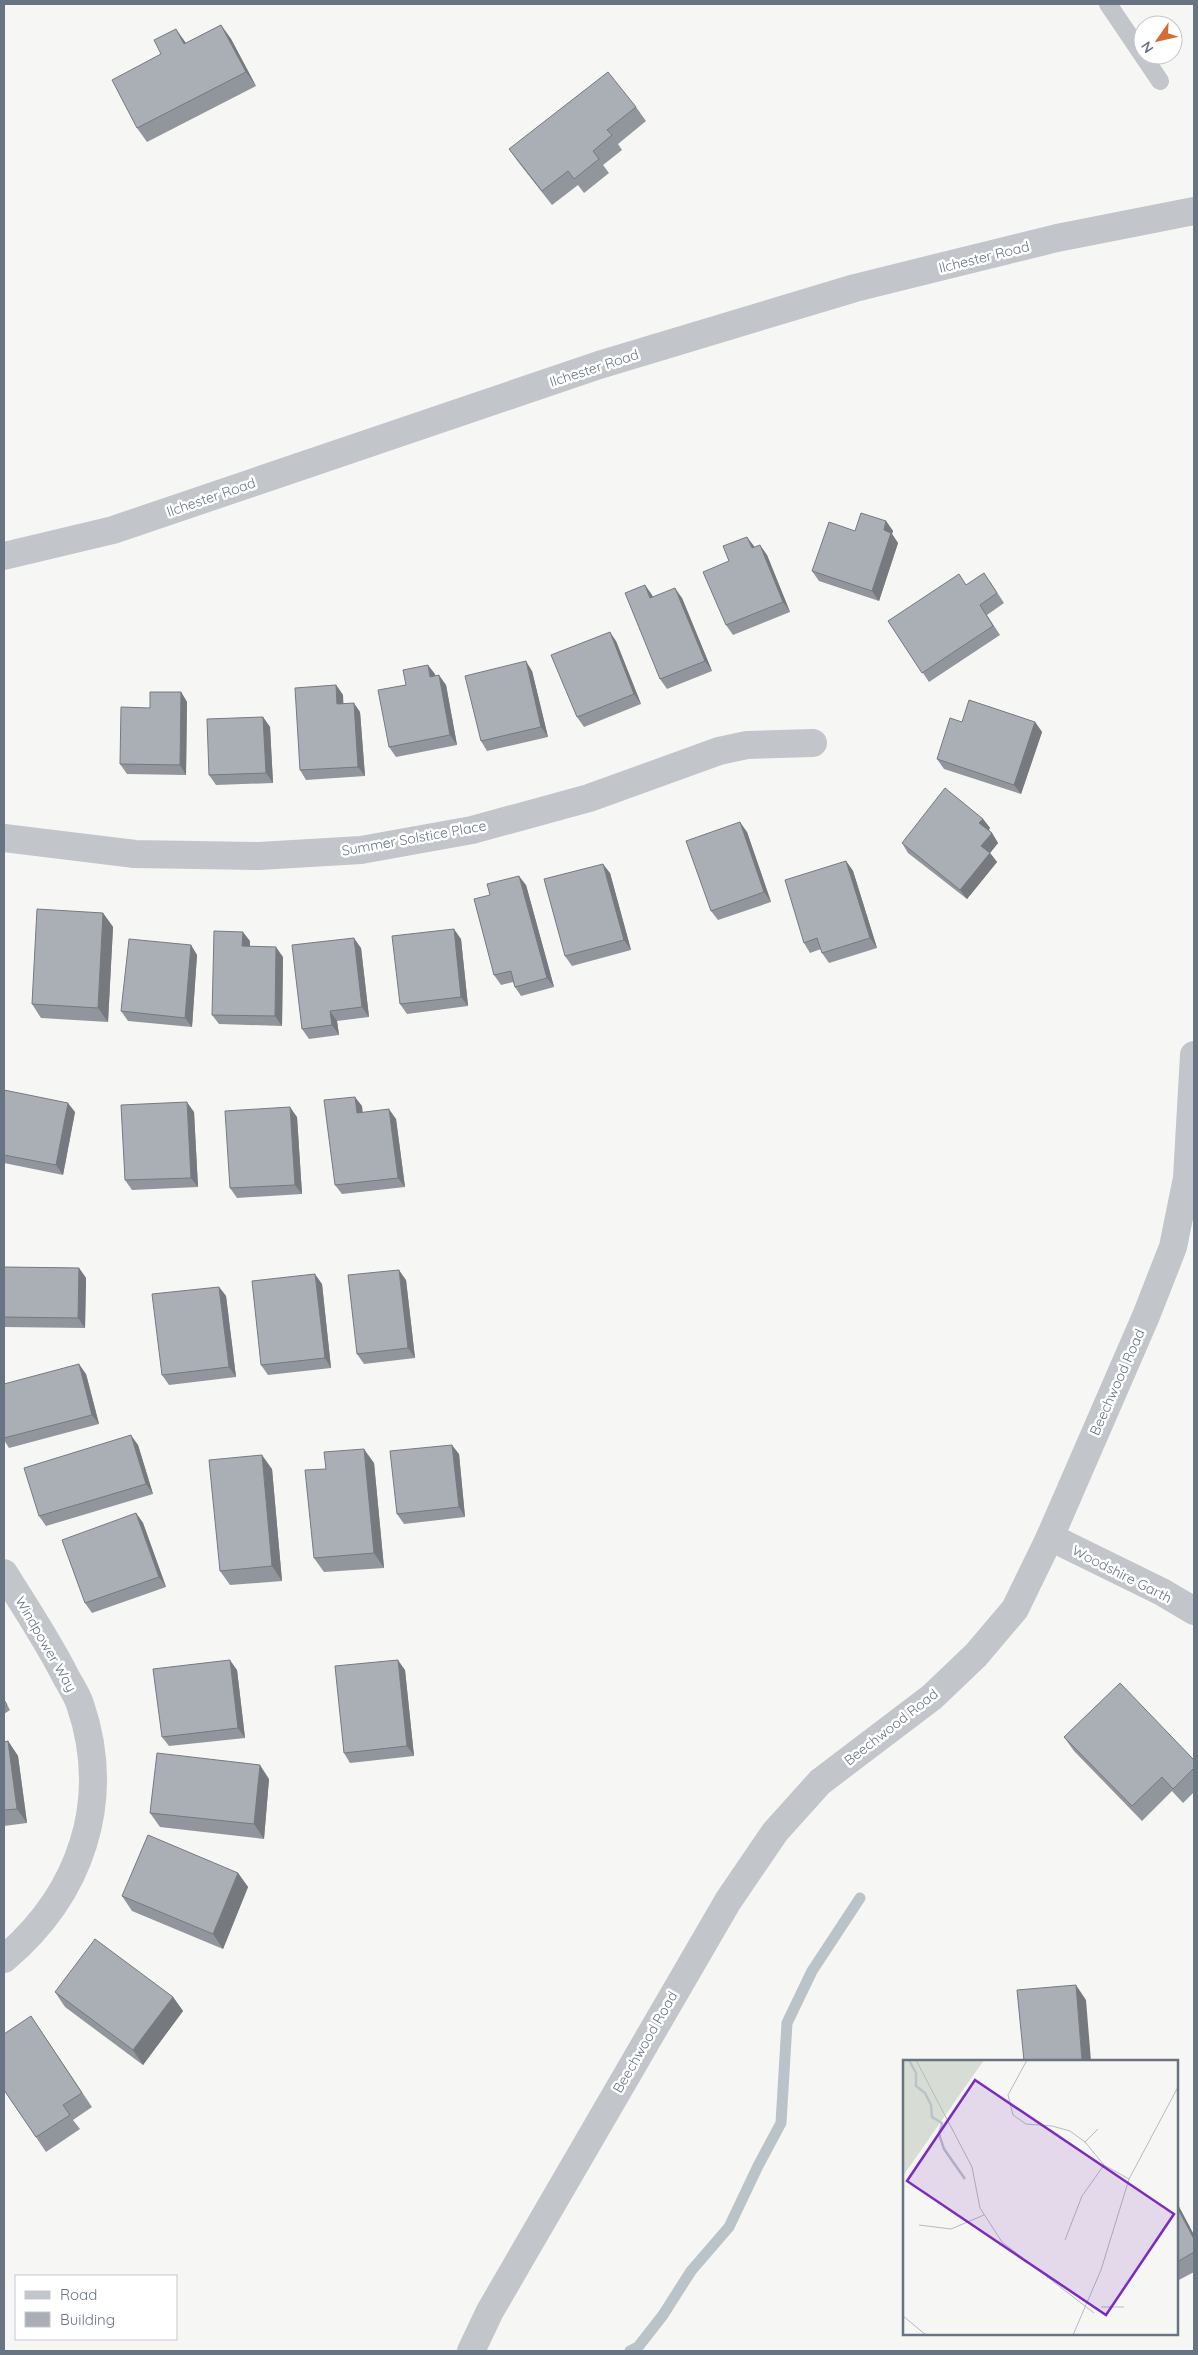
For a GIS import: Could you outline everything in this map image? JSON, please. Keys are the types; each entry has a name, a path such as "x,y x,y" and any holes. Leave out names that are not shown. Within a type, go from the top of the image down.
{"street":[{"name":"Ilchester Road","path":"4,556 113,530 599,365 855,288 1057,238 1194,211"},
{"name":"Summer Solstice Place","path":"4,838 135,854 258,856 361,850 472,830 580,801 747,744 813,743"},
{"name":"Beechwood Road","path":"471,2351 490,2311 657,2020 728,1900 775,1832 820,1782 932,1697 976,1655 1015,1609 1050,1537 1146,1316 1173,1247 1187,1178 1194,1056"},
{"name":"Woodshire Garth","path":"1050,1537 1162,1592 1194,1611"},
{"name":"Windpower Way","path":"4,1573 53,1650 80,1703 93,1751 93,1805 80,1858 56,1901 24,1941 4,1959"}],"lane":[{"path":"1108,4 1160,81"}],"building":[{"path":"221,25 246,72 137,128 112,80 161,54 154,40 176,29 184,44"},
{"path":"608,72 636,107 607,130 612,135 593,151 599,159 574,179 568,171 542,191 509,149"},
{"path":"861,513 886,521 884,530 891,533 872,591 812,571 829,522 855,531"},
{"path":"747,537 752,548 760,545 783,602 726,625 703,572 729,561 723,546"},
{"path":"984,573 997,593 980,605 993,626 922,673 888,621 959,574 966,585"},
{"path":"645,585 650,598 675,588 705,661 660,679 625,593"},
{"path":"610,632 634,694 577,717 551,655"},
{"path":"526,661 541,727 481,741 465,676"},
{"path":"428,665 430,677 439,675 450,735 389,747 378,690 406,685 403,670"},
{"path":"336,685 337,704 354,703 358,767 300,770 295,688"},
{"path":"150,692 181,692 180,765 120,764 121,707 150,708"},
{"path":"969,700 1035,722 1014,785 937,759 950,718 962,722"},
{"path":"263,717 266,773 209,775 207,719"},
{"path":"945,788 983,819 979,823 992,833 981,846 990,853 960,890 902,843"},
{"path":"740,822 764,892 711,911 686,841"},
{"path":"846,861 870,938 822,953 817,938 804,943 785,880"},
{"path":"603,864 624,940 565,956 544,879"},
{"path":"519,876 547,978 515,987 511,971 494,975 474,899 490,895 487,884"},
{"path":"37,909 103,913 98,1008 32,1004"},
{"path":"454,929 461,997 400,1004 392,936"},
{"path":"214,931 243,932 242,946 276,947 275,1016 212,1015"},
{"path":"354,938 362,1007 330,1011 332,1025 302,1029 292,945"},
{"path":"129,939 191,945 185,1018 121,1011"},
{"path":"4,1090 68,1103 56,1165 4,1155"},
{"path":"355,1097 357,1113 389,1109 398,1178 335,1185 324,1100"},
{"path":"187,1102 191,1178 125,1180 121,1105"},
{"path":"290,1107 295,1185 230,1188 225,1111"},
{"path":"4,1267 79,1268 78,1318 4,1317"},
{"path":"399,1270 408,1348 357,1354 348,1275"},
{"path":"315,1274 325,1358 261,1365 252,1281"},
{"path":"219,1287 229,1367 162,1375 152,1294"},
{"path":"79,1364 92,1415 4,1438 4,1384"},
{"path":"131,1435 146,1484 39,1516 24,1468"},
{"path":"452,1445 459,1507 397,1514 390,1451"},
{"path":"364,1449 374,1553 314,1558 305,1470 326,1469 324,1452"},
{"path":"262,1455 272,1566 220,1571 209,1460"},
{"path":"136,1513 159,1577 85,1603 62,1540"},
{"path":"230,1660 238,1728 162,1737 153,1669"},
{"path":"398,1660 407,1746 344,1753 335,1666"},
{"path":"1120,1683 1194,1760 1194,1768 1173,1789 1162,1777 1132,1806 1064,1737"},
{"path":"8,1741 17,1809 4,1810 4,1742"},
{"path":"157,1753 260,1765 254,1824 150,1813"},
{"path":"148,1835 238,1873 213,1934 122,1896"},
{"path":"95,1939 173,1997 133,2050 55,1992"},
{"path":"1076,1985 1082,2060 1024,2060 1017,1990"},
{"path":"31,2016 82,2093 63,2105 70,2115 36,2137 4,2090 4,2034"},
{"path":"1178,2209 1194,2239 1194,2252 1178,2261"}],"waterway":[{"path":"630,2351 638,2347 663,2315 691,2271 729,2227 781,2123 787,2023 812,1971 860,1898"}]}
